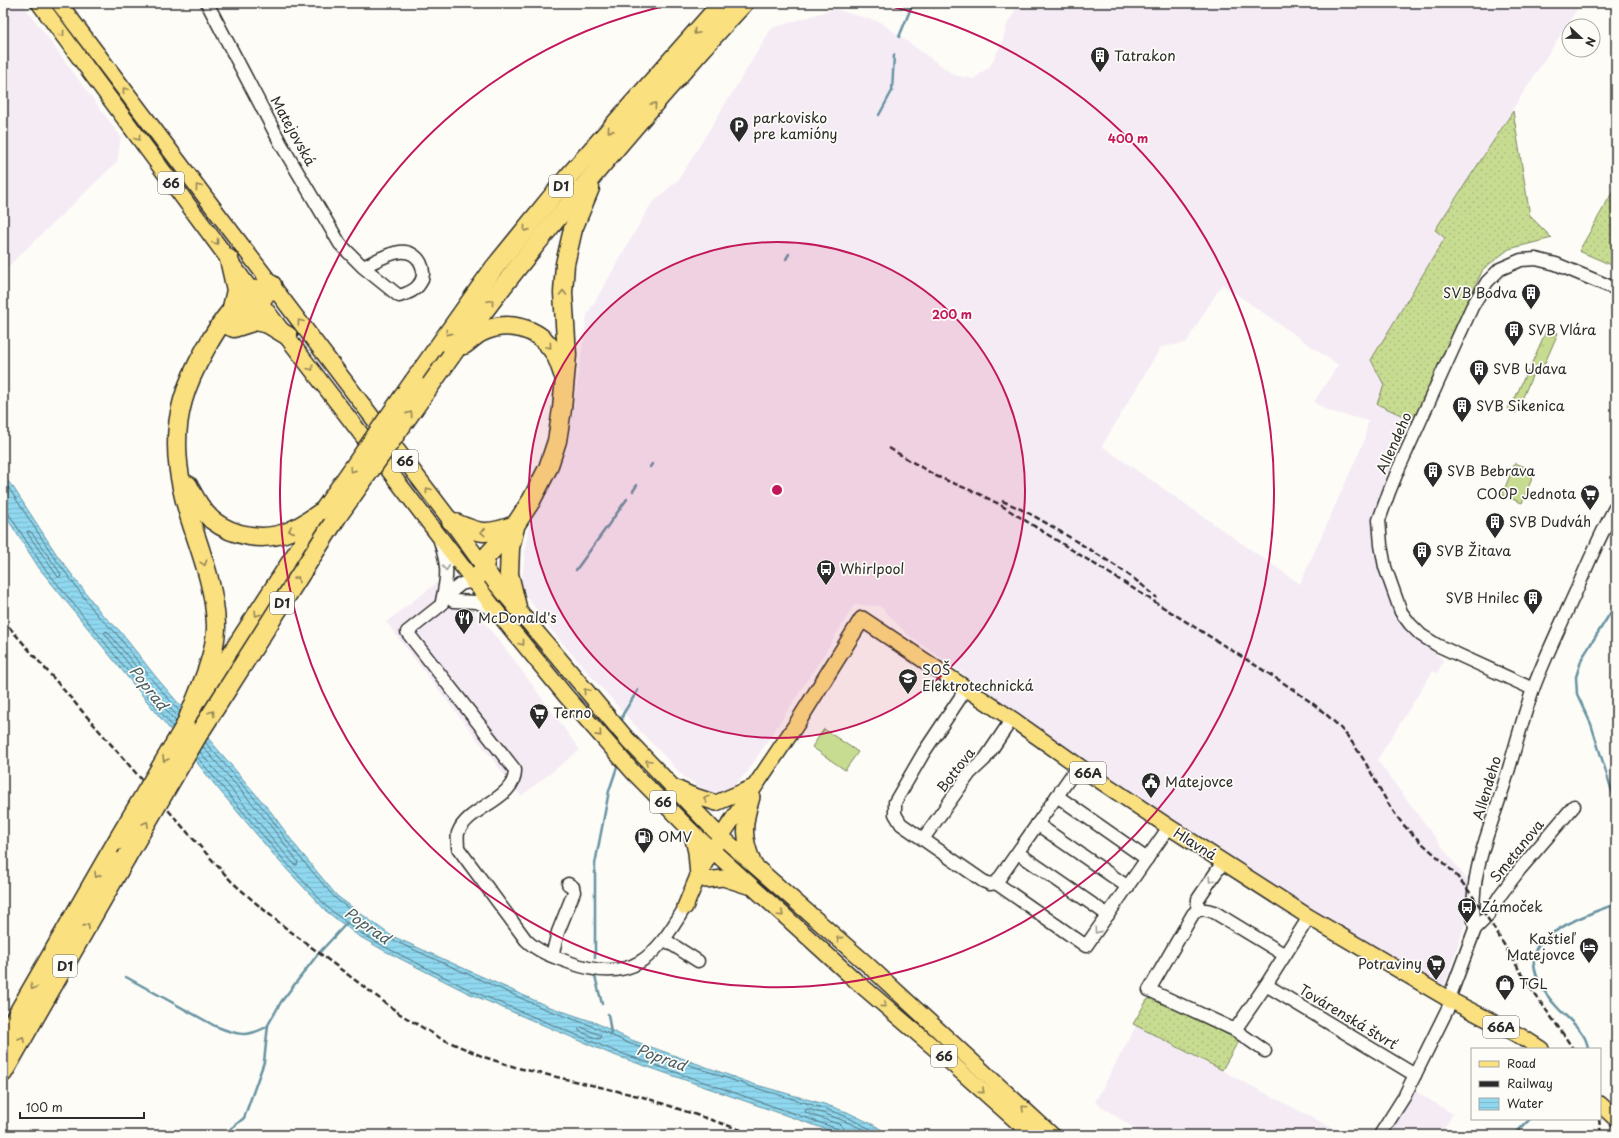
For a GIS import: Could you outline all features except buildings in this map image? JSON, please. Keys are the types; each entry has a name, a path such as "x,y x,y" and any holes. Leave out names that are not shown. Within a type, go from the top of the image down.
{"highway":[{"name":"D1","path":"3,1039 185,726 324,510 494,268 568,177 722,3"},
{"name":"D1","path":"3,1073 198,735 333,523 481,314 529,253 597,170 744,3"},
{"path":"479,574 486,557 516,524 542,482 548,468 560,425 567,355 563,300 565,264 573,228 597,170"},
{"path":"229,259 236,290 231,312"},
{"path":"185,726 213,649 216,626 214,600 209,575 192,526 182,488 177,460 178,422 183,399 195,369 210,340 231,312 272,285"},
{"path":"256,296 213,346 202,366 189,397 183,422 183,458 187,484 198,505 212,520 232,531 251,536 272,536 291,531 324,510"},
{"path":"227,331 256,321 268,324 288,336"},
{"path":"451,356 480,333 500,326 520,327 547,343 555,355 564,386"},
{"path":"451,522 483,533 497,531 516,524"},
{"path":"516,524 510,548 509,574 517,607"},
{"path":"479,574 496,566 510,548"}],"main road":[{"name":"66","path":"39,3 256,296 437,532 479,574 517,607 616,727 668,783 725,840 868,965 1052,1135"},
{"name":"66","path":"59,3 451,522 498,613 534,659 619,756 691,831 855,980 1032,1135"},
{"name":"Hlavná","path":"755,787 796,725 862,619 1012,719 1078,766 1169,827 1309,917 1539,1048"},
{"path":"668,783 689,794 716,803 755,787"},
{"path":"754,866 747,847 744,830 748,809 755,787"},
{"path":"685,907 755,787"},
{"path":"725,840 748,809"},
{"path":"691,831 702,878"},
{"path":"702,878 723,878 753,888"},
{"path":"1601,1105 1615,1114"}],"street":[{"name":"Matejovská","path":"207,3 289,158 340,244 363,267 399,296 418,287 422,280 424,270 420,261 413,254 401,252 363,267"},
{"name":"Allendeho","path":"1534,689 1437,644 1421,635 1410,624 1401,612 1385,567 1381,545 1380,520 1388,492 1472,307 1487,282 1500,269 1521,260 1536,259 1556,264 1616,289"},
{"name":"Allendeho","path":"1475,929 1473,898 1478,864 1534,689 1601,535 1616,506"},
{"path":"437,532 447,567 447,578 441,605"},
{"path":"441,605 447,595 461,584 479,574"},
{"path":"479,574 467,592 453,601 441,605 407,632 515,770 515,778 511,787 465,821 458,834 458,848 526,940 536,949 581,967 618,971 637,964 665,940 685,907"},
{"path":"453,601 477,602 498,613"},
{"path":"966,689 924,752 895,802 894,808 900,824 983,881 990,884 996,883 1078,766"},
{"name":"Bottova","path":"923,839 970,773 985,759 1012,719"},
{"path":"1057,796 1147,859"},
{"name":"Smetanova","path":"1475,929 1486,918 1501,894 1520,869 1574,806"},
{"path":"1037,824 1128,887"},
{"path":"996,883 1086,946 1169,827"},
{"path":"1018,853 1108,915"},
{"path":"1223,862 1149,990 1158,996 1234,1030 1265,1051"},
{"path":"552,956 558,932 574,892 573,887 568,884"},
{"path":"1198,905 1214,912 1285,955"},
{"path":"1234,1030 1266,985 1309,917"},
{"path":"1380,1135 1404,1096 1449,1006 1450,997 1475,929"},
{"path":"665,940 698,962"},
{"name":"Továrenská štvrť","path":"1266,985 1415,1075"}],"shaded area":[{"path":"3,3 22,3 121,137 117,162 3,271"},
{"path":"1019,3 1581,3 1571,18 1561,18 1561,34 1435,230 1446,238 1371,360 1384,385 1414,421 1376,516 1377,562 1395,607 1414,635 1444,661 1437,673 1433,671 1377,760 1471,885 1465,924 1444,986 1370,944 1222,852 1092,765 908,635 880,606 854,605 825,653 748,771 729,791 709,792 685,778 629,719 550,629 521,588 528,529 568,445 587,315 651,204 679,179 772,28 834,9 880,22 954,75 974,79 990,66 1002,43 1007,25","holes":["1222,284 1338,365 1314,402 1328,411 1368,421 1364,441 1300,584 1102,446 1161,347 1186,343"]},
{"path":"447,575 514,660 580,750 521,796 386,622"},
{"path":"1136,1026 1346,1135 1144,1135 1095,1102"},
{"path":"1415,1091 1453,1114 1440,1135 1387,1135"}],"green space":[{"path":"1513,111 1530,216 1552,238 1509,249 1483,269 1414,421 1377,404 1384,385 1371,360 1445,238 1435,230"},
{"path":"1616,186 1616,267 1579,251"},
{"path":"1547,329 1558,333 1541,372 1530,367"},
{"path":"1527,371 1533,374 1516,413 1507,409 1510,403 1513,403"},
{"path":"1515,463 1535,471 1522,503 1502,495"},
{"path":"824,729 858,752 845,770 812,747"},
{"path":"1152,998 1239,1040 1222,1070 1133,1024 1147,1000"}],"water":[{"name":"Poprad","path":"3,476 13,487 57,555 101,613 119,630 156,677 271,812 295,845 337,896 390,935 547,1006 594,1022 629,1039 753,1084 847,1112 874,1125 890,1135 842,1135 611,1054 468,993 383,950 357,935 326,911 279,861 215,785 39,568 3,512"}],"waterway":[{"path":"899,37 913,3"},
{"path":"879,115 892,91 894,55"},
{"path":"786,259 789,254"},
{"path":"633,491 637,485"},
{"path":"576,570 627,499"},
{"path":"1616,604 1582,658 1576,677 1577,694 1591,724 1616,804"},
{"path":"622,720 623,714 638,690"},
{"path":"595,958 595,864 609,791 617,767"},
{"path":"1588,1048 1587,1043 1580,1031 1560,1011 1542,987 1535,970 1534,954 1543,940 1567,924 1616,903"},
{"name":"Poprad","path":"223,1135 244,1118 264,1062 268,1025 281,1002 318,954 346,924"},
{"path":"595,976 602,1004"},
{"path":"126,977 215,1026 242,1034 248,1034 268,1026"},
{"path":"608,1014 611,1033"},
{"path":"1514,1135 1529,1120"}],"railway":[{"path":"889,448 936,476 999,504 1282,682 1303,696 1332,719 1356,748 1389,805 1402,823 1453,872 1469,892 1486,916 1531,988 1572,1048"},
{"path":"1002,501 1021,509 1096,553 1128,574 1157,598"},
{"path":"3,620 232,882 282,925 400,1014 440,1038 484,1057 518,1068 643,1097 756,1135"},
{"path":"1599,1120 1601,1135"}],"place":[{"name":"Tatrakon","path":"1100,73"},
{"name":"parkovisko pre kamióny","path":"739,143"},
{"name":"SVB Bodva","path":"1531,310"},
{"name":"SVB Vlára","path":"1514,347"},
{"name":"SVB Udava","path":"1479,386"},
{"name":"SVB Sikenica","path":"1462,423"},
{"name":"SVB Bebrava","path":"1433,488"},
{"name":"COOP Jednota","path":"1590,511"},
{"name":"SVB Dudváh","path":"1495,539"},
{"name":"SVB Žitava","path":"1422,568"},
{"name":"Whirlpool","path":"826,586"},
{"name":"SVB Hnilec","path":"1533,615"},
{"name":"McDonald's","path":"464,635"},
{"name":"SOŠ Elektrotechnická","path":"908,695"},
{"name":"Terno","path":"539,730"},
{"name":"Matejovce","path":"1151,799"},
{"name":"OMV","path":"644,854"},
{"name":"Zámoček","path":"1467,924"},
{"name":"Kaštieľ Matejovce","path":"1589,964"},
{"name":"Potraviny","path":"1436,981"},
{"name":"TGL","path":"1505,1001"}]}
